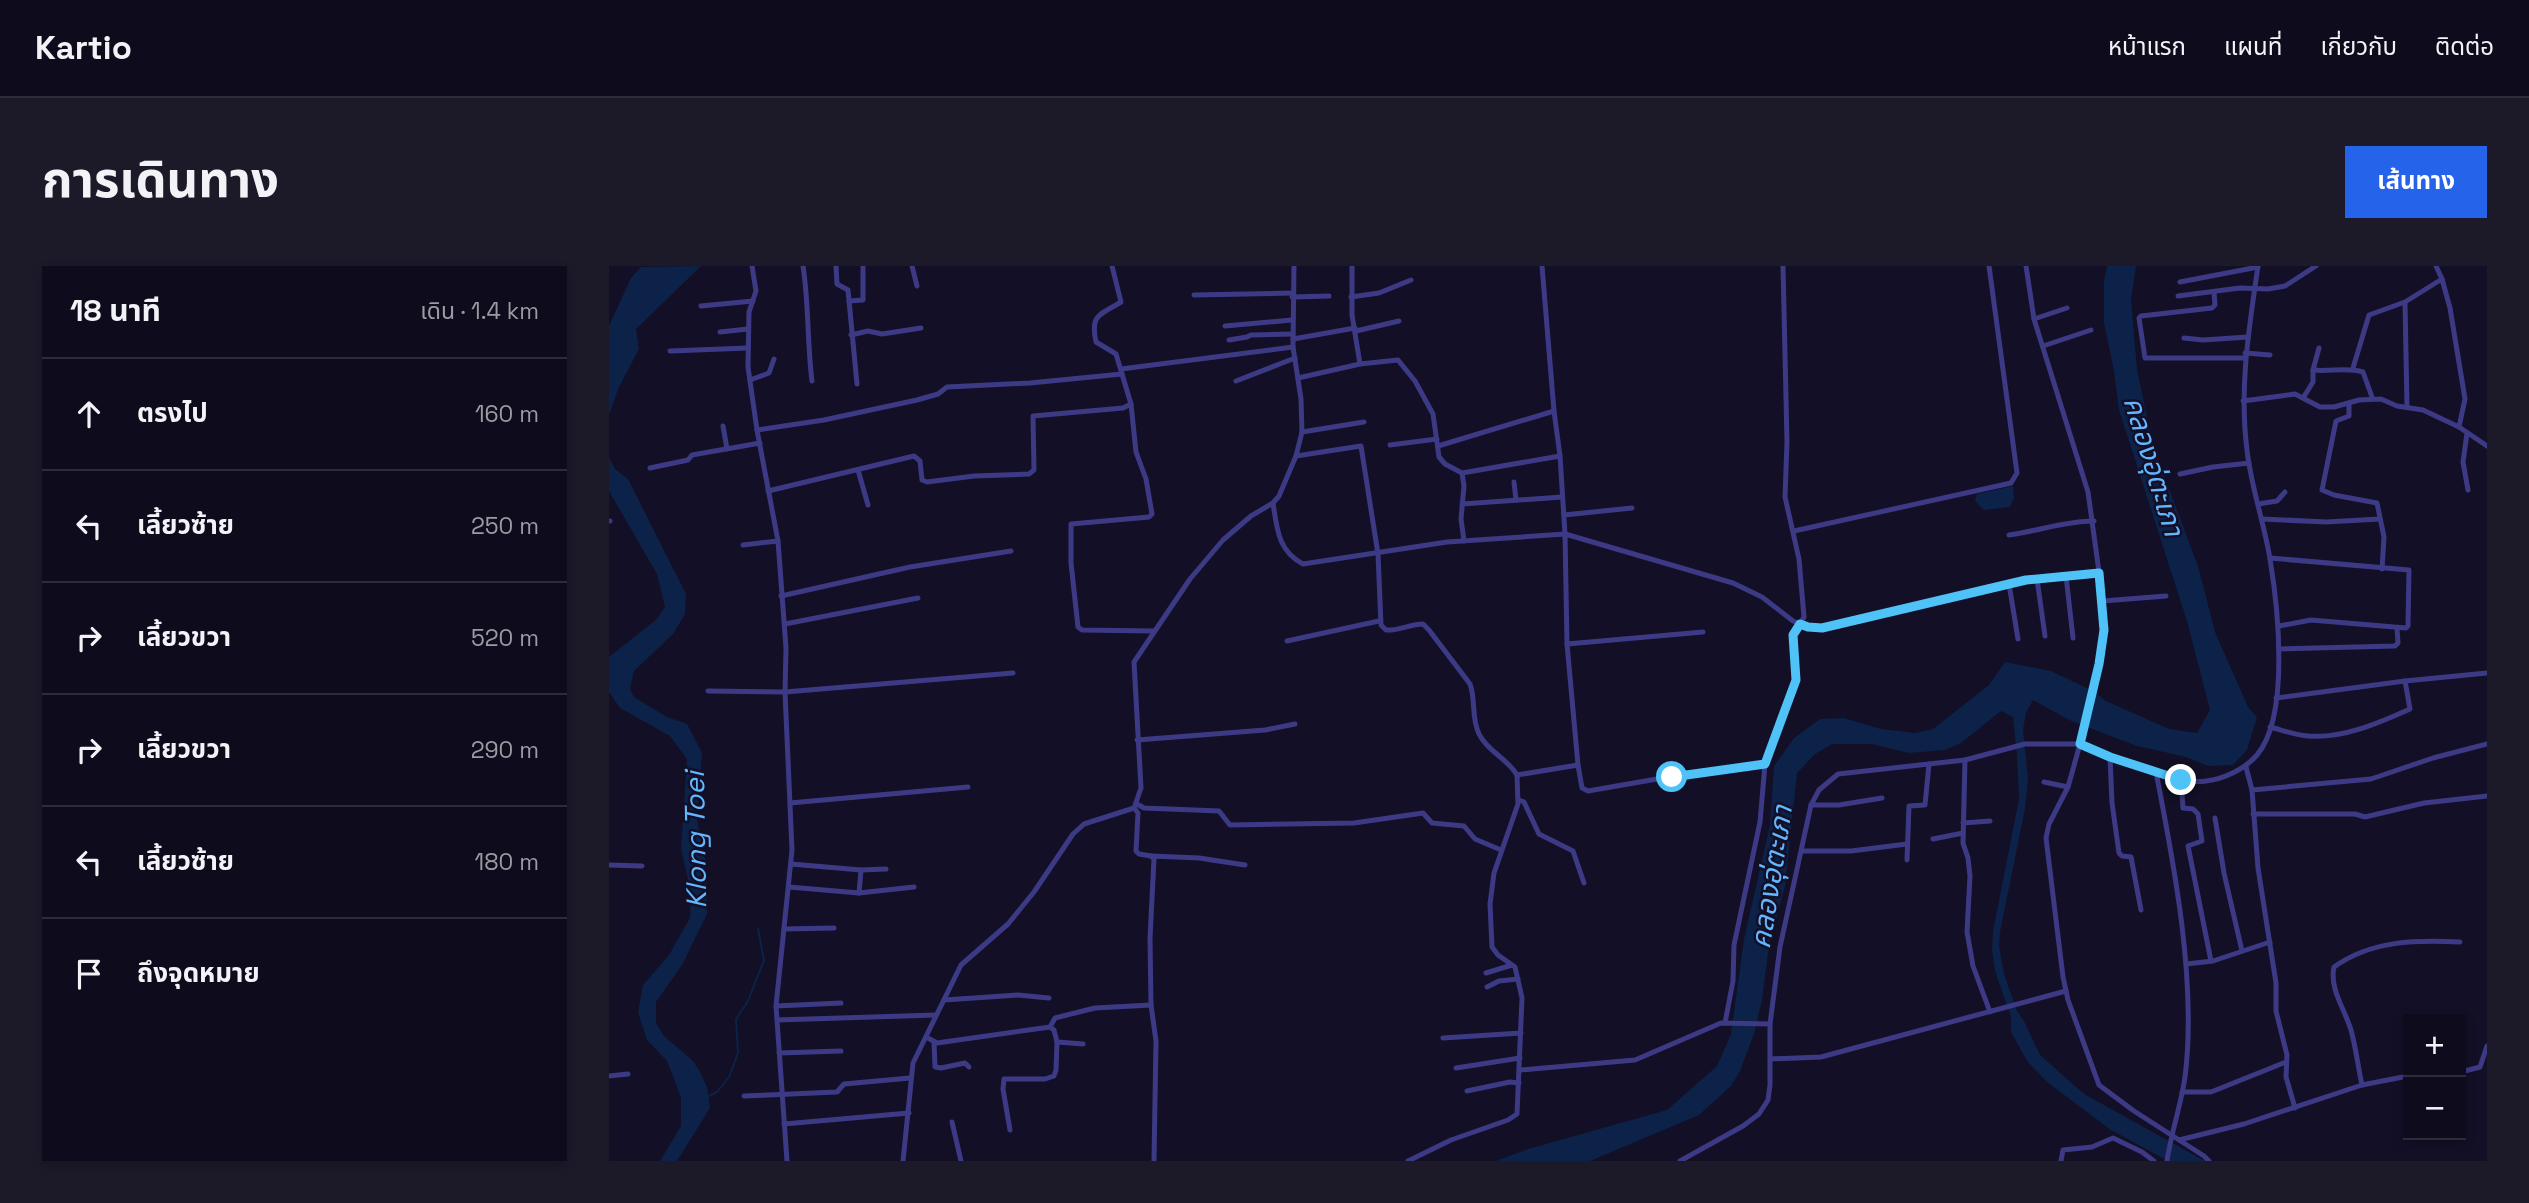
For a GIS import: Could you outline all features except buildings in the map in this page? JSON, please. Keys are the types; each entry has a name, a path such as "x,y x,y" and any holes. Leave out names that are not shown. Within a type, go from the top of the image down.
{"street":[{"path":"753,266 756,291 749,312 750,380 778,541 785,624 791,864 776,1006 787,1161"},
{"path":"803,266 807,290 807,335 812,381"},
{"path":"836,266 837,284 848,290 857,384"},
{"path":"849,301 863,300 863,266"},
{"path":"909,284 917,285 912,266"},
{"path":"1112,266 1121,302 1097,317 1093,323 1096,342 1116,354 1131,404 1136,452 1146,479 1152,514 1149,517 1072,524 1071,563 1075,601 1079,629 1154,631"},
{"path":"1245,864 1151,856 1139,854 1136,850 1138,813 1135,806 1141,788 1134,662 1190,579 1223,540 1279,496 1296,456 1303,432 1293,347 1294,266"},
{"path":"1352,266 1351,297 1360,364"},
{"path":"1542,266 1560,456 1567,644 1581,788 1588,791 1697,772 1765,764"},
{"path":"1726,1023 1733,981 1734,945 1761,822 1765,764 1796,680 1793,635 1804,617 1800,559 1785,497 1787,442 1783,266"},
{"path":"1794,531 2011,482 2017,472 1989,266"},
{"path":"2027,266 2034,319 2081,468 2094,521 2103,601 2104,630 2084,730 2068,787 2049,824 2046,838 2066,991 2099,1085 2209,1161"},
{"path":"2178,296 2240,288 2285,286 2316,266"},
{"path":"2436,266 2450,308 2465,398 2459,427"},
{"path":"1680,1161 1690,1158 1759,1114 1768,1100 1770,1059 1767,1024 1780,947 1811,806 1819,790 1839,774 1965,760 2015,745 2080,744 2110,757 2181,780 2206,782 2246,767 2259,753 2270,727 2276,698 2280,649 2270,558 2249,463 2243,401 2245,355 2258,267 2180,282"},
{"path":"2353,368 2369,315 2405,302 2442,279"},
{"path":"1351,297 1379,293 1411,280"},
{"path":"2214,292 2215,305 2212,308 2141,316 2139,318 2145,358 2270,355"},
{"path":"1194,295 1329,296"},
{"path":"701,306 753,301"},
{"path":"2405,302 2407,407"},
{"path":"2034,319 2067,308"},
{"path":"1225,326 1292,320"},
{"path":"1229,340 1251,334 1293,336 1355,330 1399,321"},
{"path":"851,335 868,331 882,334 921,328"},
{"path":"720,332 748,329"},
{"path":"2043,346 2091,330"},
{"path":"2184,338 2203,340 2248,337"},
{"path":"757,430 824,420 916,400 938,394 947,387 1030,383 1293,347"},
{"path":"670,351 748,348"},
{"path":"2303,398 2313,382 2319,348"},
{"path":"1237,381 1295,358"},
{"path":"750,380 769,373 774,359"},
{"path":"1298,377 1360,364 1398,360 1424,395 1433,414 1439,457 1445,464 1462,473 1560,456"},
{"path":"2313,370 2333,372 2353,368 2365,374 2372,397"},
{"path":"2243,401 2295,394 2320,407 2349,404 2372,397 2423,410 2459,427 2487,446"},
{"path":"768,491 915,456 920,461 922,480 927,482 974,476 1029,474 1034,470 1033,416 1123,408 1131,404"},
{"path":"2349,404 2349,415 2336,421 2322,490 2334,495 2377,503 2383,537 2382,569"},
{"path":"1438,446 1554,411"},
{"path":"1303,432 1364,422"},
{"path":"723,426 727,449"},
{"path":"2467,433 2463,462 2468,490"},
{"path":"1390,445 1437,439"},
{"path":"650,468 688,460 692,454 760,443"},
{"path":"1296,456 1361,446 1378,554 1379,621 1386,630 1397,631 1415,624 1423,624 1429,630 1470,684 1473,691 1475,726 1480,737 1517,775 1519,800 1494,873 1490,904 1492,947 1515,967 1522,998 1517,1114 1508,1120 1451,1140 1408,1161"},
{"path":"2180,474 2249,463"},
{"path":"858,470 868,505"},
{"path":"1462,473 1464,541"},
{"path":"1514,482 1516,500"},
{"path":"2258,504 2277,501 2285,492"},
{"path":"1462,504 1562,497"},
{"path":"1273,503 1282,547 1291,558 1303,564 1464,541 1565,534 1733,583 1762,597 1808,627 1822,628 2009,584 2099,573"},
{"path":"1564,515 1632,508"},
{"path":"2262,519 2326,522 2380,519"},
{"path":"2010,535 2066,523 2094,521"},
{"path":"743,545 778,541"},
{"path":"781,596 910,567 1011,551"},
{"path":"2270,558 2409,570 2406,628 2311,621 2279,626"},
{"path":"2066,576 2073,638"},
{"path":"2037,579 2045,636"},
{"path":"2009,584 2018,639"},
{"path":"2103,601 2166,596"},
{"path":"785,624 918,598"},
{"path":"1287,641 1379,621"},
{"path":"2280,649 2395,646 2398,643 2397,628"},
{"path":"1567,644 1703,632"},
{"path":"708,691 785,692 1013,673"},
{"path":"2276,698 2487,673"},
{"path":"2270,727 2309,736 2354,731 2374,725 2410,709 2405,681"},
{"path":"1137,740 1265,730 1295,724"},
{"path":"2252,790 2371,779 2433,758 2487,744"},
{"path":"2110,757 2112,803 2119,853 2130,857 2141,910"},
{"path":"1965,760 1963,833 1970,876 1967,932 1973,966 1990,1012"},
{"path":"1907,860 1909,806 1925,806 1929,764"},
{"path":"1517,775 1578,765"},
{"path":"2246,767 2252,790 2258,868 2276,983 2276,1011 2287,1055 2286,1077 2295,1108"},
{"path":"2156,772 2186,964 2185,1075 2167,1161"},
{"path":"2181,780 2183,808 2193,809 2198,814 2202,841 2188,846 2211,961"},
{"path":"2044,782 2068,787"},
{"path":"790,803 968,787"},
{"path":"2253,814 2355,814 2365,817 2424,803 2487,796"},
{"path":"1811,806 1839,805 1882,798"},
{"path":"1519,800 1524,802 1539,834 1573,851 1584,883"},
{"path":"903,1161 913,1063 961,965 1008,924 1034,892 1073,834 1084,824 1135,806 1219,811 1230,825 1354,823 1423,813 1432,823 1464,826 1475,839 1501,850"},
{"path":"2215,818 2224,873 2242,951"},
{"path":"1963,823 1990,821"},
{"path":"1933,839 1963,833"},
{"path":"1802,851 1851,851 1907,844"},
{"path":"1151,856 1154,859 1150,938 1151,1005 1156,1041 1154,1161"},
{"path":"791,864 861,870 886,869"},
{"path":"609,865 642,866"},
{"path":"859,893 861,870"},
{"path":"789,887 859,893 913,887"},
{"path":"784,929 834,928"},
{"path":"2361,1085 2350,1028 2335,984 2335,967 2343,960 2379,945 2419,940 2459,942"},
{"path":"2186,964 2211,961 2270,942"},
{"path":"1486,973 1512,965"},
{"path":"1487,987 1499,981 1518,979"},
{"path":"1770,1059 1821,1057 2066,991"},
{"path":"944,1000 1019,995 1049,998"},
{"path":"776,1006 841,1003"},
{"path":"1051,1027 1055,1017 1095,1008 1151,1005"},
{"path":"777,1020 936,1015"},
{"path":"1520,1070 1635,1060 1726,1023 1767,1024"},
{"path":"926,1037 937,1043 1051,1027"},
{"path":"1010,1130 1003,1082 1007,1078 1045,1079 1054,1076 1056,1042 1051,1027"},
{"path":"1443,1038 1521,1033"},
{"path":"934,1042 935,1067 965,1063 968,1067"},
{"path":"1056,1042 1083,1044"},
{"path":"2466,1071 2480,1067 2487,1046"},
{"path":"779,1053 841,1051"},
{"path":"1456,1068 1520,1058"},
{"path":"2182,1092 2211,1092 2286,1062"},
{"path":"609,1076 628,1074"},
{"path":"2179,1140 2244,1124 2361,1085 2403,1077"},
{"path":"744,1096 837,1092 844,1084 910,1078"},
{"path":"1467,1091 1510,1082 1519,1083"},
{"path":"784,1124 909,1113"},
{"path":"951,1122 961,1161"},
{"path":"2061,1161 2063,1150 2092,1147 2113,1138 2154,1161"}],"water":[{"path":"701,266 636,329 639,349 619,387 609,415 609,326 631,278 641,267"},
{"name":"คลองอุ่ตะเภา","path":"2107,266 2136,266 2131,300 2137,369 2153,446 2198,566 2215,632 2248,707 2257,717 2247,750 2233,765 2208,766 2186,757 2137,746 2069,720 2033,700 2026,713 2023,730 2028,778 2025,809 1999,946 2004,974 2017,1011 2040,1055 2084,1094 2205,1161 2168,1161 2111,1130 2047,1082 2027,1061 2011,1032 2011,1017 1995,971 1992,950 1993,931 2019,799 2013,717 2001,711 1961,743 1945,750 1909,753 1872,744 1832,744 1815,754 1797,773 1785,886 1769,945 1762,1000 1754,1034 1740,1071 1731,1086 1699,1115 1590,1161 1496,1161 1528,1149 1667,1110 1717,1066 1731,1034 1744,939 1770,825 1774,766 1794,738 1820,719 1844,718 1881,729 1915,733 1933,729 1989,685 2005,662 2051,671 2093,691 2106,701 2169,729 2197,733 2210,710 2187,621 2119,410 2104,323 2104,281"},
{"name":"Klong Toei","path":"609,457 615,469 628,479 686,594 685,614 673,634 634,671 630,689 634,697 667,717 687,724 702,753 697,820 706,863 707,914 682,965 656,1002 656,1023 664,1036 692,1060 699,1070 707,1087 710,1108 677,1161 660,1161 681,1126 681,1097 667,1061 647,1040 638,1012 643,985 669,955 690,918 691,893 681,849 687,759 670,736 620,708 609,692 609,657 657,619 665,607 657,574 609,491"},
{"path":"2013,486 2014,498 2010,507 1984,510 1975,501 1977,494"}],"waterway":[{"path":"709,1096 717,1092 729,1077 738,1053 736,1019 748,1001 764,960 758,929"}],"route":[{"path":"1672,777 1765,764 1796,680 1793,635 1800,624 1822,628 2026,580 2099,573 2104,630 2099,664 2080,744 2110,757 2181,780"}]}
